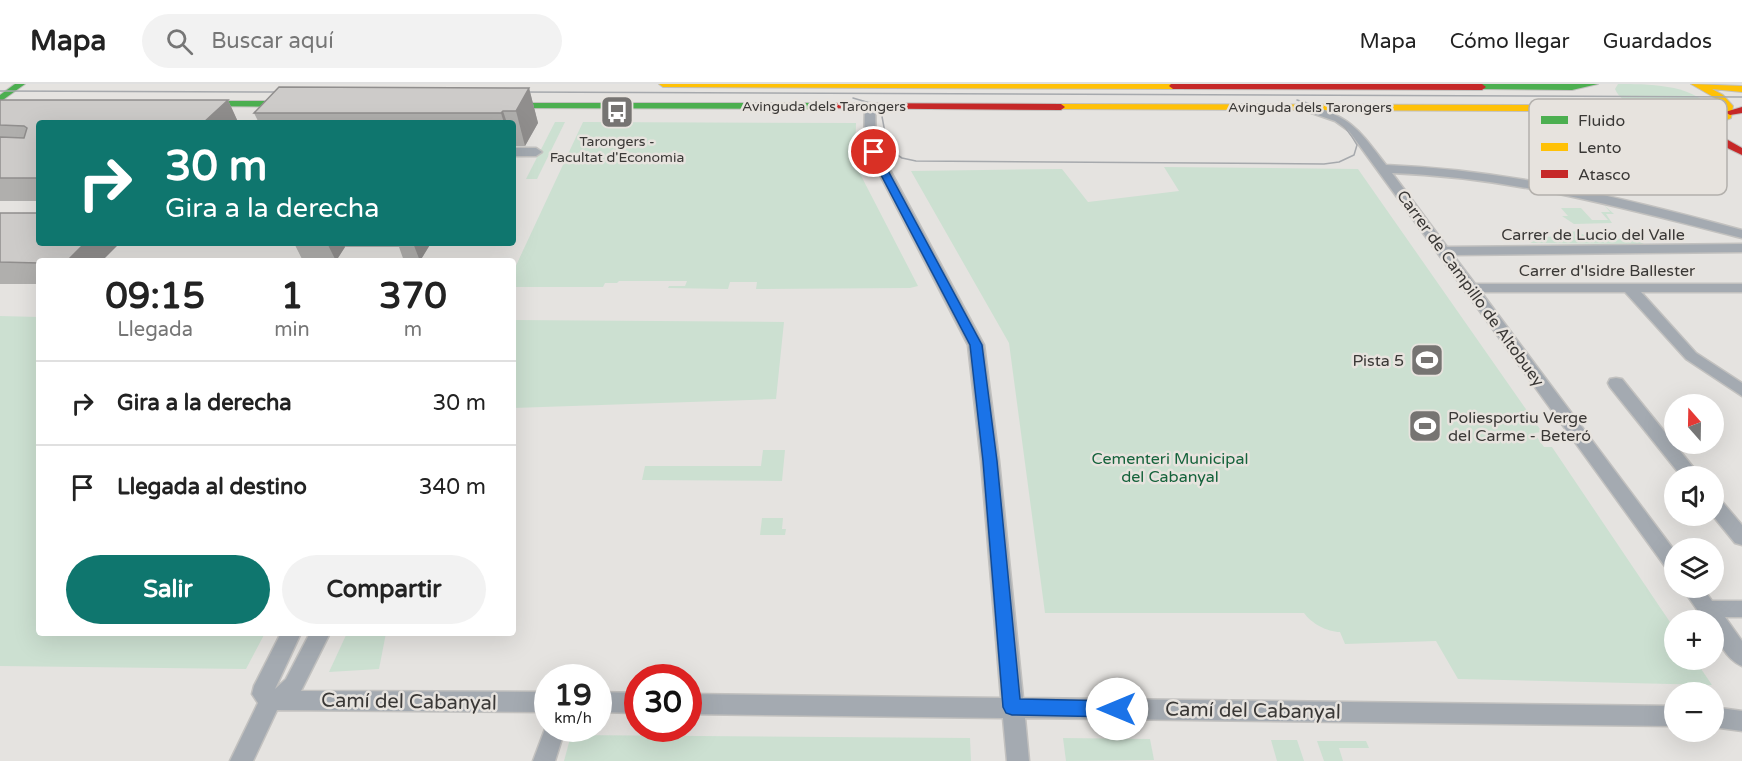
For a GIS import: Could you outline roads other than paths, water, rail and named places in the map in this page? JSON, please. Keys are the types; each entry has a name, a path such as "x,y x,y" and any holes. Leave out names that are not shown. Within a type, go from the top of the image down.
{"main road":[{"path":"0,101 21,84"},
{"name":"Avinguda dels Tarongers","path":"663,84 1538,87 1594,84"},
{"path":"1594,84 1606,99"},
{"path":"1698,85 1742,89"},
{"path":"1698,85 1723,99"},
{"path":"0,101 17,103"},
{"path":"180,104 310,104"},
{"name":"Avinguda dels Tarongers","path":"483,105 1529,108"},
{"path":"1730,115 1742,138"},
{"path":"1727,143 1742,152"}],"street":[{"path":"870,106 870,144 976,345 990,461 1018,761"},
{"name":"Carrer de Campillo de Altobuey","path":"1307,108 1339,119 1353,129 1664,550"},
{"path":"1353,129 1350,114 1364,108"},
{"path":"516,152 535,155 516,158"},
{"path":"1384,169 1469,174 1529,183"},
{"path":"1586,195 1742,234"},
{"path":"1715,227 1734,239 1738,249"},
{"name":"Carrer de Lucio del Valle","path":"1444,251 1738,249"},
{"name":"Carrer d'Isidre Ballester","path":"1472,288 1742,288"},
{"path":"1629,288 1691,356 1742,391"},
{"path":"1616,384 1683,466"},
{"path":"1724,516 1742,538"},
{"path":"1699,598 1742,657"},
{"path":"1707,609 1742,609"},
{"path":"271,700 263,694 265,686 290,636"},
{"path":"241,761 271,700 285,695 293,686 318,636"},
{"name":"Camí del Cabanyal","path":"271,700 534,702"},
{"name":"Camí del Cabanyal","path":"702,704 1664,716"},
{"path":"544,761 550,742"}],"tram line":[{"path":"0,91 290,92"},
{"path":"515,92 1742,97"},
{"path":"853,98 870,103 881,111 888,149 902,158 916,161 1324,164 1339,162 1354,155 1357,145 1346,128 1325,111 1297,100"}],"place":[{"name":"Tarongers - Facultat d'Economia","path":"617,112"},
{"name":"Pista 5","path":"1427,360"},
{"name":"Poliesportiu Verge del Carme - Beteró","path":"1425,426"}],"park label":[{"name":"Cementeri Municipal del Cabanyal","path":"1170,467"}]}
